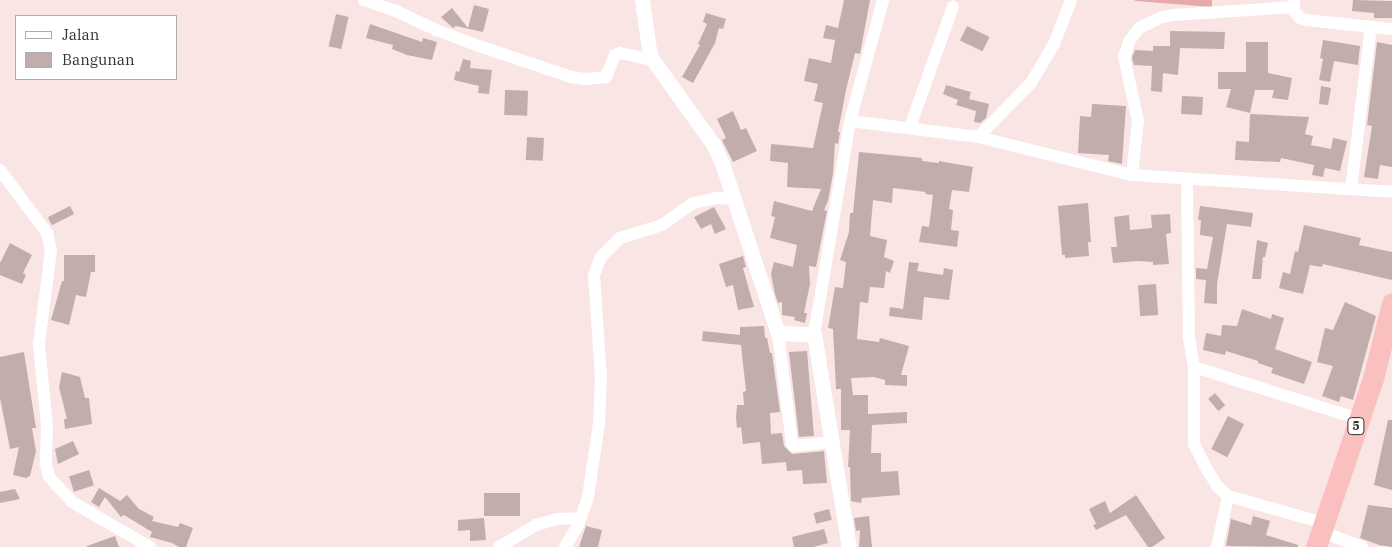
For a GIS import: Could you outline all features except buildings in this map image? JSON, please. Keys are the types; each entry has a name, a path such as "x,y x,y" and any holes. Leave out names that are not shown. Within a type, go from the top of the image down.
{"highway":[{"name":"5","path":"1323,538 1359,419 1374,379 1392,303"},
{"name":"5","path":"1323,538 1379,380 1392,330"}],"street":[{"path":"364,0 396,11 436,30 479,46 571,77 592,79 606,77 615,55 620,53 652,60"},
{"path":"642,0 652,60 715,149 735,199 778,333 792,444 832,442"},
{"path":"850,547 814,334 850,121 883,0"},
{"path":"978,138 1035,76 1054,44 1071,0"},
{"path":"1132,175 1138,121 1124,57 1130,40 1139,28 1162,17 1173,15 1294,3 1296,15 1306,20 1392,29"},
{"path":"910,127 953,6"},
{"path":"1351,189 1356,134 1371,28"},
{"path":"850,121 910,127 978,138 1132,175 1392,192"},
{"path":"0,170 47,233 51,250 39,344 47,426 46,464 49,477 72,502 150,547"},
{"path":"1187,179 1189,337 1194,367 1194,444 1218,487 1228,496 1323,538 1362,547"},
{"path":"565,547 580,518 588,497 599,424 601,378 594,275 601,257 620,238 662,225 693,203 716,198 735,199"},
{"path":"778,333 814,334"},
{"path":"1194,367 1359,419"},
{"path":"1217,547 1228,496"},
{"path":"499,547 536,525 557,519 580,518"}],"shaded area":[{"path":"1134,0 1212,0 1212,7 1136,1"}]}
